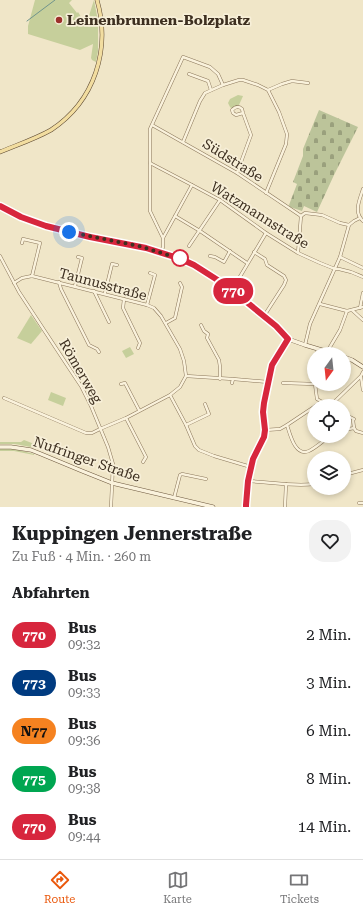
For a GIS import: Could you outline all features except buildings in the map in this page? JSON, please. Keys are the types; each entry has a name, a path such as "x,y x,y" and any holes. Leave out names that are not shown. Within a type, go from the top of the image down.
{"main road":[{"path":"0,152 35,138 51,129 64,120 86,94 97,68 102,48 102,20 97,0"},
{"path":"0,206 26,219 51,227 90,237 139,246 181,259 211,275 232,290 276,326 288,339 312,347"},
{"path":"246,507 248,481 253,459 264,437 264,402 272,365 288,339"},
{"path":"351,360 363,367"},
{"name":"Nufringer Straße","path":"0,447 31,450 82,472 112,482 213,507"}],"street":[{"path":"161,252 163,247 162,238 150,211 150,129 183,57 210,67 218,74 223,85"},
{"path":"189,74 208,81 211,90"},
{"path":"183,142 200,100 205,93 235,80 243,80 268,90 288,134 286,144 266,193"},
{"path":"268,90 292,81 308,83"},
{"path":"237,173 251,135 243,113"},
{"name":"Südstraße","path":"152,125 237,173 301,216"},
{"name":"Watzmannstraße","path":"150,163 220,200 266,233 298,253 335,269 363,276"},
{"path":"162,238 192,184"},
{"path":"363,189 358,204 360,218 363,221"},
{"path":"190,246 220,200"},
{"path":"298,253 301,216 305,213 322,215 340,223 349,225"},
{"path":"175,216 247,263"},
{"path":"305,345 310,324 340,257 349,225 360,218"},
{"path":"232,290 266,233"},
{"path":"14,283 22,278 32,276 40,243 23,239 22,243"},
{"path":"210,256 224,262 230,251"},
{"path":"254,252 265,259 267,265 284,276 286,280 263,316"},
{"name":"Römerweg","path":"0,256 14,283 81,386 91,406 108,446 113,464 111,507"},
{"path":"75,286 82,258 78,257"},
{"path":"340,257 363,268"},
{"path":"104,294 112,264 117,265"},
{"path":"147,305 154,275 150,273"},
{"name":"Taunusstraße","path":"32,276 75,286 154,308 162,316 180,349 186,376"},
{"path":"59,282 61,289 89,345 98,349 99,352"},
{"path":"166,323 175,318 182,287 180,283"},
{"path":"94,291 109,322"},
{"path":"320,304 347,311 362,308 363,293"},
{"path":"124,299 123,308 140,343 138,348"},
{"path":"352,310 363,320"},
{"path":"330,347 340,330 347,311"},
{"path":"201,325 204,331 208,334 207,338 219,360 220,379"},
{"path":"336,399 363,372"},
{"path":"4,398 86,433 92,433 126,418 170,395 180,387 186,376 268,382"},
{"path":"360,376 363,390"},
{"path":"232,383 233,379"},
{"path":"121,384 125,383 139,410"},
{"path":"283,383 307,384"},
{"path":"315,391 317,399"},
{"path":"170,395 195,446 199,450 251,467"},
{"path":"186,425 210,414 205,404"},
{"path":"265,430 280,428 287,425 307,411"},
{"path":"351,417 354,418 354,428 356,431 363,433"},
{"path":"126,418 146,457 143,462"},
{"path":"287,425 294,444 301,450 305,452 320,443"},
{"path":"351,473 363,470"},
{"path":"174,498 180,475 182,474 206,479"},
{"path":"248,481 307,485"},
{"path":"285,507 286,484"}],"green space":[{"path":"35,0 72,0 69,3 77,13 78,12 86,25 94,0 98,21 98,51 96,62 91,58 93,44 80,50 28,34 28,26"},
{"path":"238,95 243,96 239,105 231,108 228,103 230,99"},
{"path":"319,110 358,127 317,212 304,206 302,211 290,207 289,205 297,184 293,182 303,156 303,149"},
{"path":"31,315 42,331 31,344 17,338"},
{"path":"130,347 134,354 126,358 122,351"},
{"path":"51,392 66,398 63,406 48,400"},
{"path":"24,440 37,445 36,448 15,444 0,444 0,442 21,442"},
{"path":"0,449 15,449 34,455 14,451 0,451"}],"waterway":[{"path":"27,21 55,0"}],"bus line":[{"name":"770","path":"0,206 21,217 46,226 90,237 132,244 161,252 194,265 227,286 276,326 288,339 276,357 269,374 263,412 265,430 264,437 253,459 248,481 246,507"}],"place":[{"name":"Leinenbrunnen-Bolzplatz","path":"59,20"}],"route":[{"path":"69,232 139,246 181,259 180,258"}]}
